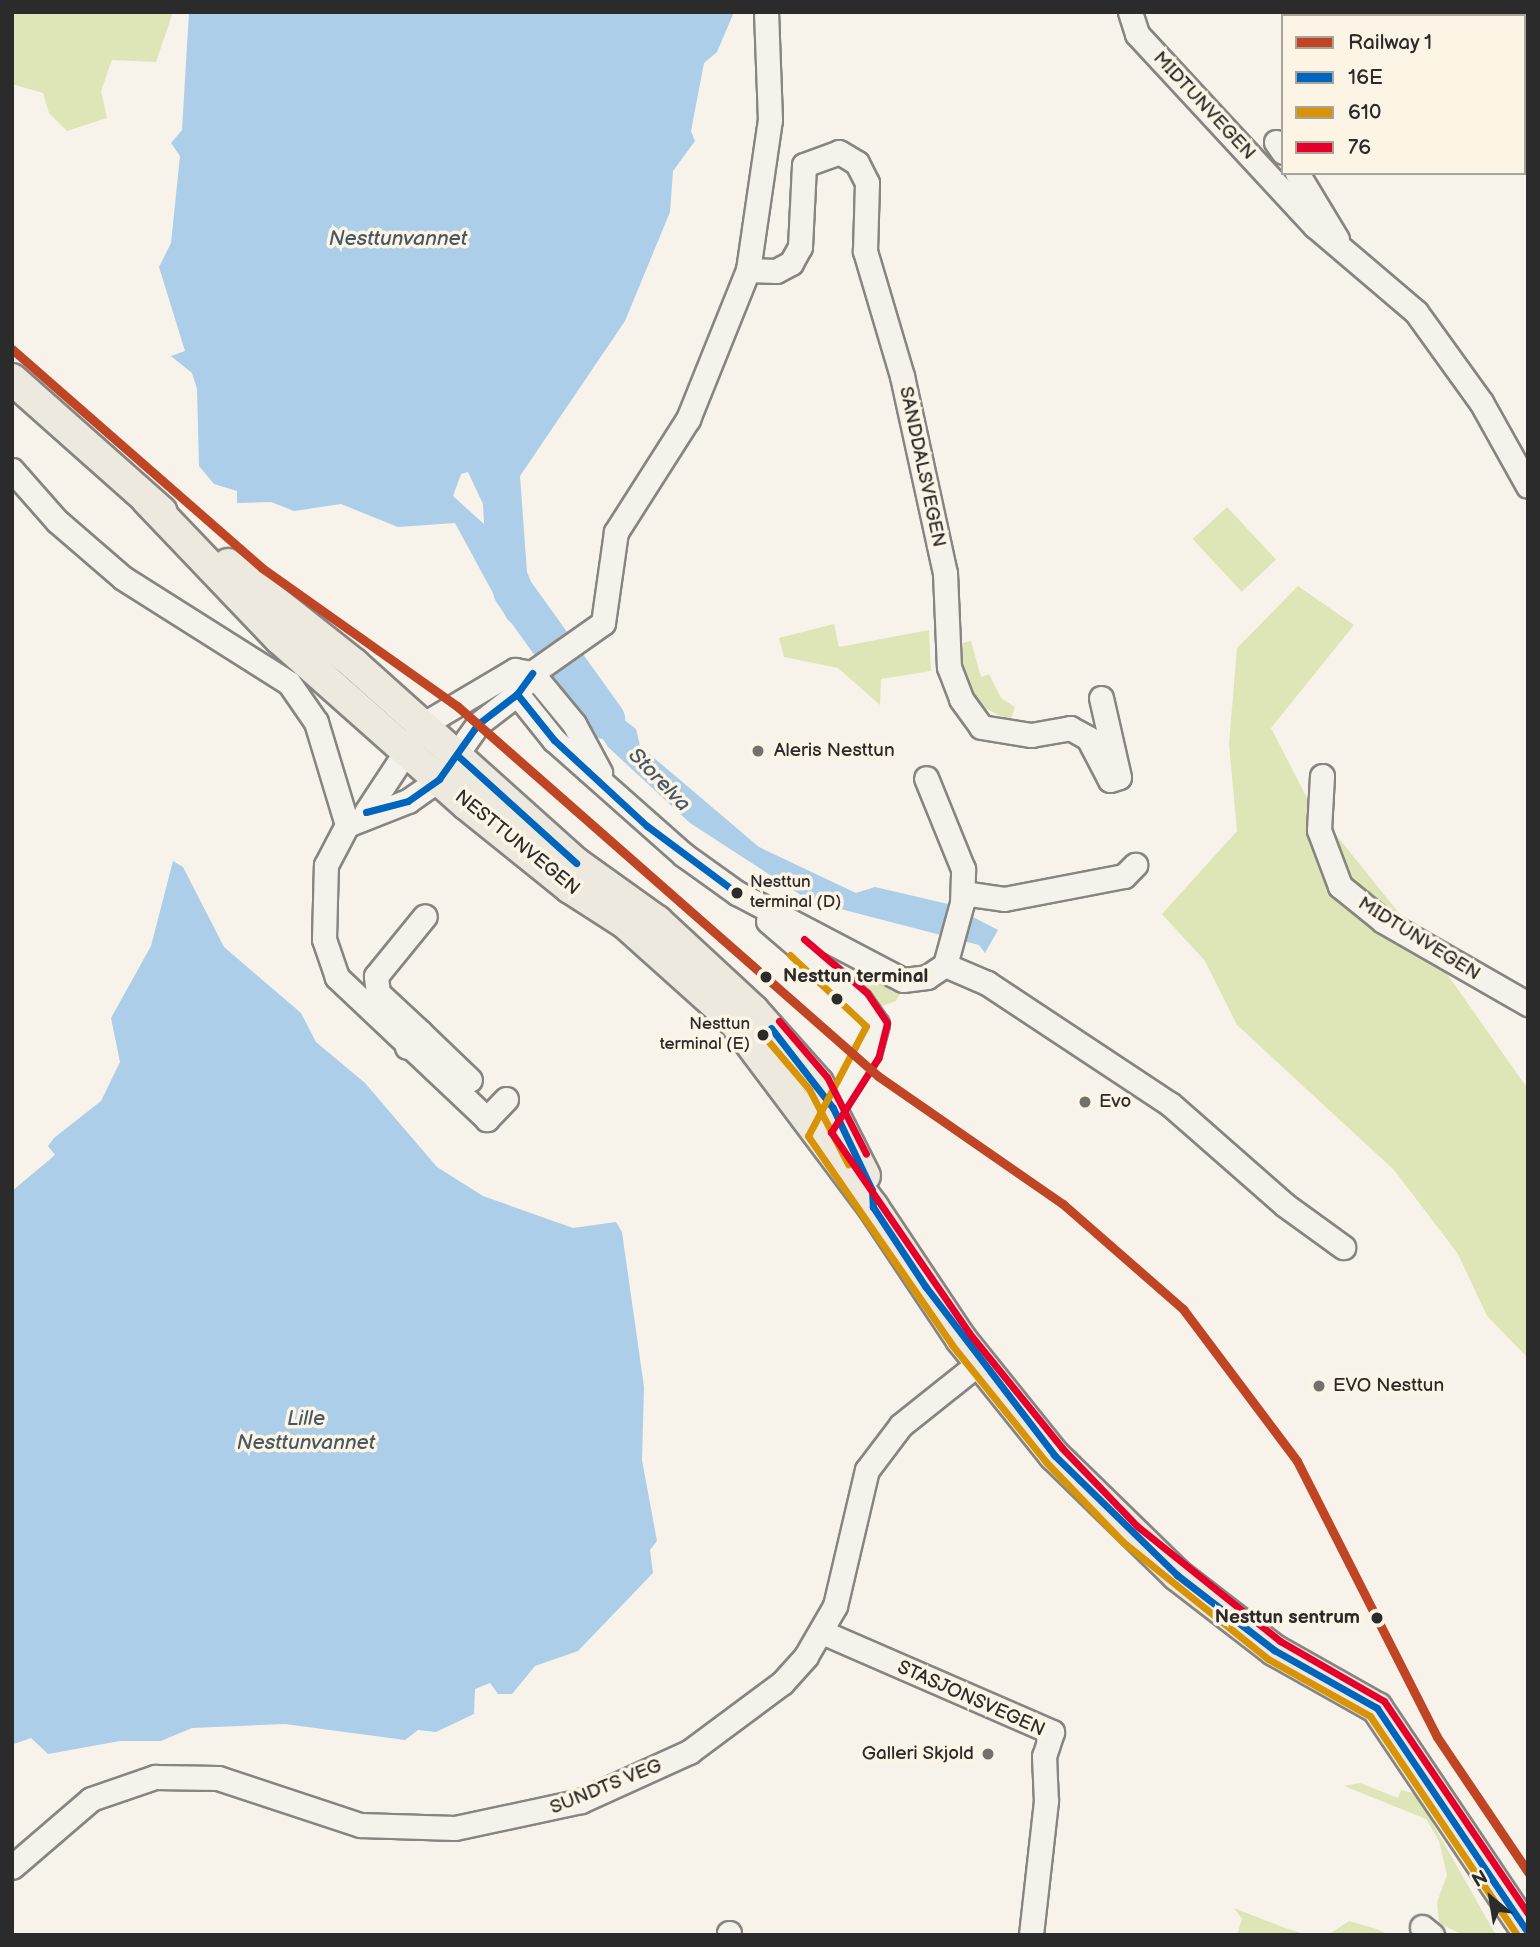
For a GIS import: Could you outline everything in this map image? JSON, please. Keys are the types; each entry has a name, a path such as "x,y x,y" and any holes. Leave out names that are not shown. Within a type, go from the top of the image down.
{"main road":[{"name":"NESTTUNVEGEN","path":"12,379 148,500 424,724 576,863 657,921 793,1054 825,1120 872,1190 873,1207 979,1363 1130,1534 1274,1650 1377,1707 1528,1933"},
{"name":"NESTTUNVEGEN","path":"148,500 280,639 439,779 570,888 626,924 732,1019 825,1120"}],"street":[{"path":"356,819 408,801 439,779 478,724 517,694 536,670 603,623 616,532 688,419 748,270 771,120 766,12"},
{"name":"MIDTUNVEGEN","path":"1130,12 1136,34 1345,256 1416,312 1481,402 1528,486"},
{"name":"SANDDALSVEGEN","path":"748,270 776,271 791,263 800,247 804,165 839,152 857,163 867,183 865,251 902,376 939,547 948,667 961,699 981,727 1031,735 1070,727 1088,738 1110,780 1119,778 1101,698"},
{"name":"MIDTUNVEGEN","path":"1298,175 1345,256"},
{"path":"12,470 57,521 123,578 289,683 316,722 356,819"},
{"path":"470,1080 413,1040 345,986 328,959 326,865 424,724 515,670 536,670"},
{"path":"536,670 574,724 607,784"},
{"path":"517,694 554,740 607,784 647,826 737,893 870,1013 875,1039 825,1120"},
{"name":"MIDTUNVEGEN","path":"1322,776 1319,830 1340,886 1382,921 1528,1004"},
{"path":"737,893 903,981 927,977 949,957 962,898 963,869 926,778"},
{"path":"962,898 986,895 1004,899 1077,886 1124,876 1124,866"},
{"path":"425,916 376,976 378,993 413,1040 487,1119 506,1099"},
{"path":"949,957 1170,1104 1285,1205 1343,1247"},
{"name":"NESTTUNVEGEN","path":"793,1054 819,1070 852,1075"},
{"name":"SUNDTS VEG","path":"12,1867 91,1798 123,1785 186,1773 245,1786 328,1818 394,1828 455,1828 582,1801 689,1752 782,1683 822,1632 842,1580 867,1470 901,1425 979,1363"},
{"name":"STASJONSVEGEN","path":"822,1632 1052,1732 1044,1756 1046,1801 1031,1935"}],"green space":[{"path":"12,12 173,12 156,62 112,60 101,91 107,118 67,131 49,113 43,93 12,84"},
{"path":"1227,507 1276,560 1242,592 1193,539"},
{"path":"1298,586 1354,625 1271,728 1308,800 1440,964 1528,1089 1526,1356 1487,1316 1458,1254 1394,1170 1237,1025 1205,961 1162,914 1237,831 1229,744 1237,648"},
{"path":"834,624 839,647 929,630 931,671 881,679 880,705 838,668 784,657 779,638"},
{"path":"971,641 981,677 989,674 1001,698 1015,707 1010,721 981,706 969,690 954,645"},
{"path":"858,972 900,994 896,1001 882,1006 854,977"},
{"path":"1360,1783 1398,1798 1401,1790 1416,1794 1496,1935 1463,1935 1439,1923 1437,1902 1447,1875 1439,1841 1426,1819 1344,1786"},
{"path":"1234,1908 1308,1935 1237,1935 1242,1919"},
{"path":"1349,1921 1377,1929 1389,1935 1328,1935"}],"water":[{"name":"Nesttunvannet","path":"189,12 734,12 717,52 704,63 691,131 695,141 673,171 670,212 625,321 520,476 527,572 551,632 533,643 507,619 455,523 398,527 341,504 294,511 271,502 237,503 237,491 214,484 199,466 197,389 192,373 171,356 185,351 159,267 171,243 180,156 171,143 182,130","holes":["468,472 483,504 484,524 453,496 461,474"]},
{"path":"582,668 600,701 636,729 640,746 759,847 856,893 875,887 948,904 998,930 985,953 979,945 810,901 690,823 608,747 569,686 569,676"},
{"name":"Lille Nesttunvannet","path":"173,861 183,867 224,947 301,1013 316,1042 365,1083 437,1167 483,1196 573,1228 616,1222 622,1232 644,1387 642,1460 657,1541 650,1550 653,1573 578,1651 535,1666 512,1694 498,1694 490,1683 475,1689 474,1714 436,1732 418,1730 405,1740 285,1724 192,1728 161,1741 120,1741 48,1754 31,1738 14,1744 12,1739 12,1191 55,1155 48,1146 54,1138 101,1101 120,1062 111,1018 151,946"}],"waterway":[{"name":"Storelva","path":"513,591 605,719"}],"rail line":[{"name":"1","path":"12,349 262,568 457,706 878,1076 1063,1204 1183,1309 1297,1461 1437,1737 1528,1872"}],"transit line":[{"name":"16E","path":"366,812 408,801 439,779 478,724 517,694 532,673"},
{"name":"16E","path":"517,694 554,740 647,826 737,893"},
{"name":"16E","path":"457,755 576,863"},
{"name":"76","path":"804,939 867,993 887,1023 878,1058 831,1132 969,1333 1062,1448 1137,1526 1280,1641 1384,1701 1528,1914"},
{"name":"610","path":"790,955 866,1026 808,1136 952,1345 1046,1462 1123,1542 1268,1659 1370,1716 1517,1935"},
{"name":"76","path":"779,1021 827,1077 866,1154"},
{"name":"16E","path":"771,1028 833,1108 872,1190 873,1207 925,1286 1054,1455 1177,1575 1274,1650 1377,1708 1528,1933"},
{"name":"610","path":"763,1035 809,1089 848,1164"}],"place":[{"name":"Aleris Nesttun","path":"758,751"},
{"name":"Nesttun terminal (D)","path":"737,893"},
{"name":"Nesttun terminal","path":"766,977"},
{"name":"Nesttun terminal (E)","path":"763,1035"},
{"name":"Evo","path":"1085,1102"},
{"name":"EVO Nesttun","path":"1319,1386"},
{"name":"Nesttun sentrum","path":"1377,1618"},
{"name":"Galleri Skjold","path":"988,1754"}]}
